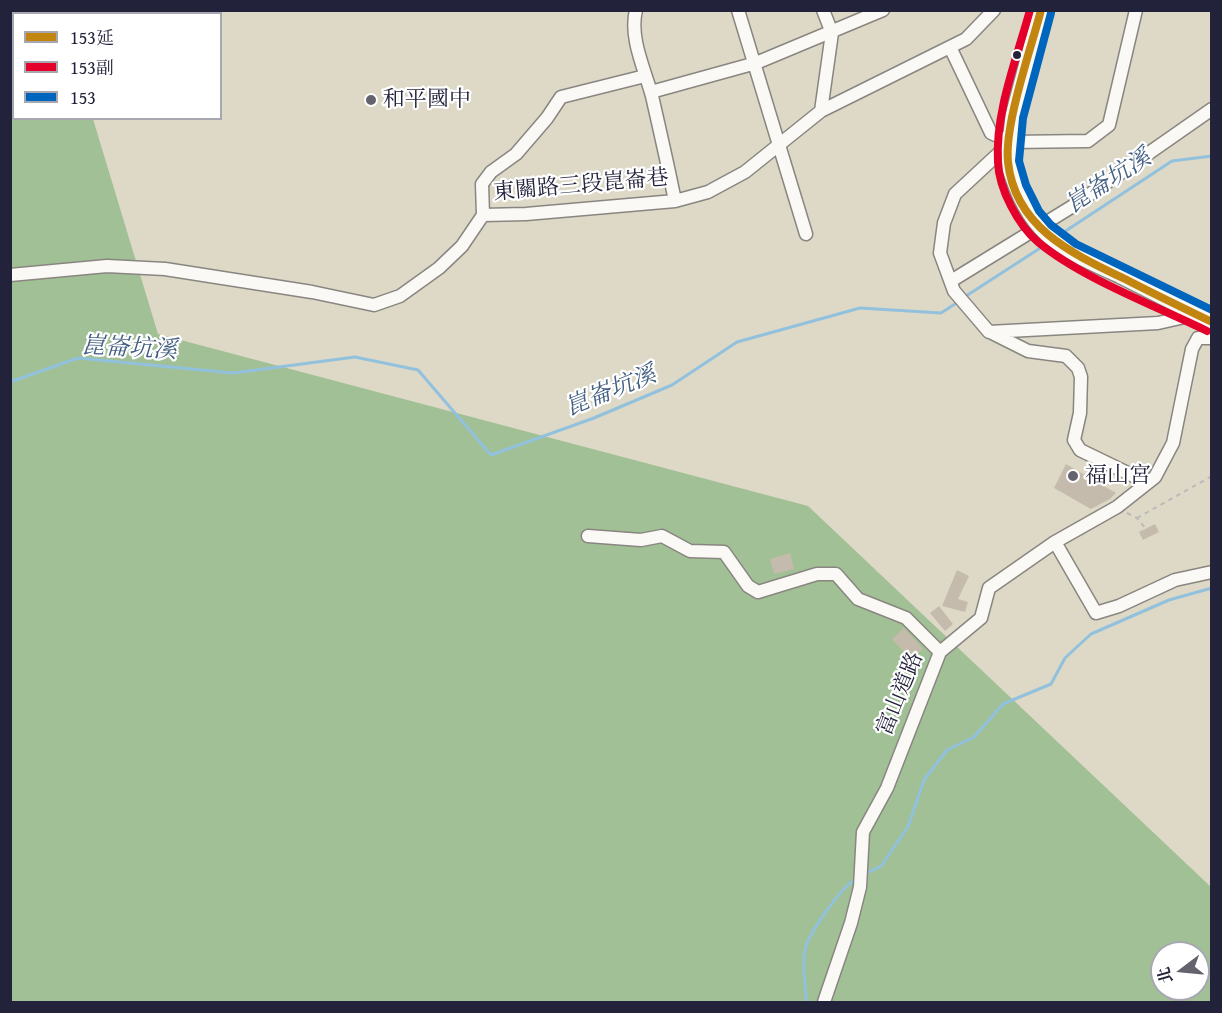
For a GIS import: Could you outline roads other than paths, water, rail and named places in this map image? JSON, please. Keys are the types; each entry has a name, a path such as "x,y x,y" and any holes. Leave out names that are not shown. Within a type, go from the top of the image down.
{"main road":[{"path":"1041,10 1013,116 1008,162 1016,189 1030,217 1044,233 1071,253 1205,318"}],"street":[{"path":"636,10 633,21 675,201"},
{"path":"738,10 756,63 806,234"},
{"path":"821,111 832,33 823,10"},
{"path":"651,92 756,63 883,10"},
{"name":"東關路三段崑崙巷","path":"10,275 106,266 165,269 312,292 374,306 400,296 439,268 462,246 483,215 526,214 675,201 708,192 737,177 821,111 966,39 994,10"},
{"path":"950,47 991,133 1011,142 1088,141 1109,125 1136,10"},
{"path":"483,215 482,184 491,172 516,154 547,118 561,97 645,76"},
{"path":"951,281 1073,206 1212,109"},
{"path":"1011,142 955,194 944,223 940,253 954,291 988,332 1028,351 1066,356 1078,368 1080,377 1080,413 1074,429 1074,440 1080,450 1146,483"},
{"path":"988,332 1158,323 1205,318"},
{"name":"富山道路","path":"824,1002 852,922 860,887 864,832 887,788 940,652 981,618 989,588 1055,542 1117,507 1155,477 1173,443 1192,350 1198,338 1212,338"},
{"path":"588,536 641,540 662,536 690,551 724,552 748,586 758,592 817,574 836,574 858,599 906,618 940,652"},
{"path":"1055,542 1096,613 1119,606 1175,580 1212,572"}],"waterway":[{"name":"崑崙坑溪","path":"1058,236 1172,161 1212,156"},
{"name":"崑崙坑溪","path":"963,298 1048,243"},
{"name":"崑崙坑溪","path":"10,382 78,358 233,373 355,357 418,370 491,455 594,418 672,385 737,342 860,308 941,313 958,302"},
{"path":"865,874 881,866 908,827 924,780 947,750 974,737 1003,704 1051,684 1065,658 1091,634 1169,600 1212,588"},
{"path":"806,1002 804,963 807,943 835,900 856,879"}],"place":[{"name":"和平國中","path":"371,100"},
{"name":"福山宮","path":"1073,476"}]}
